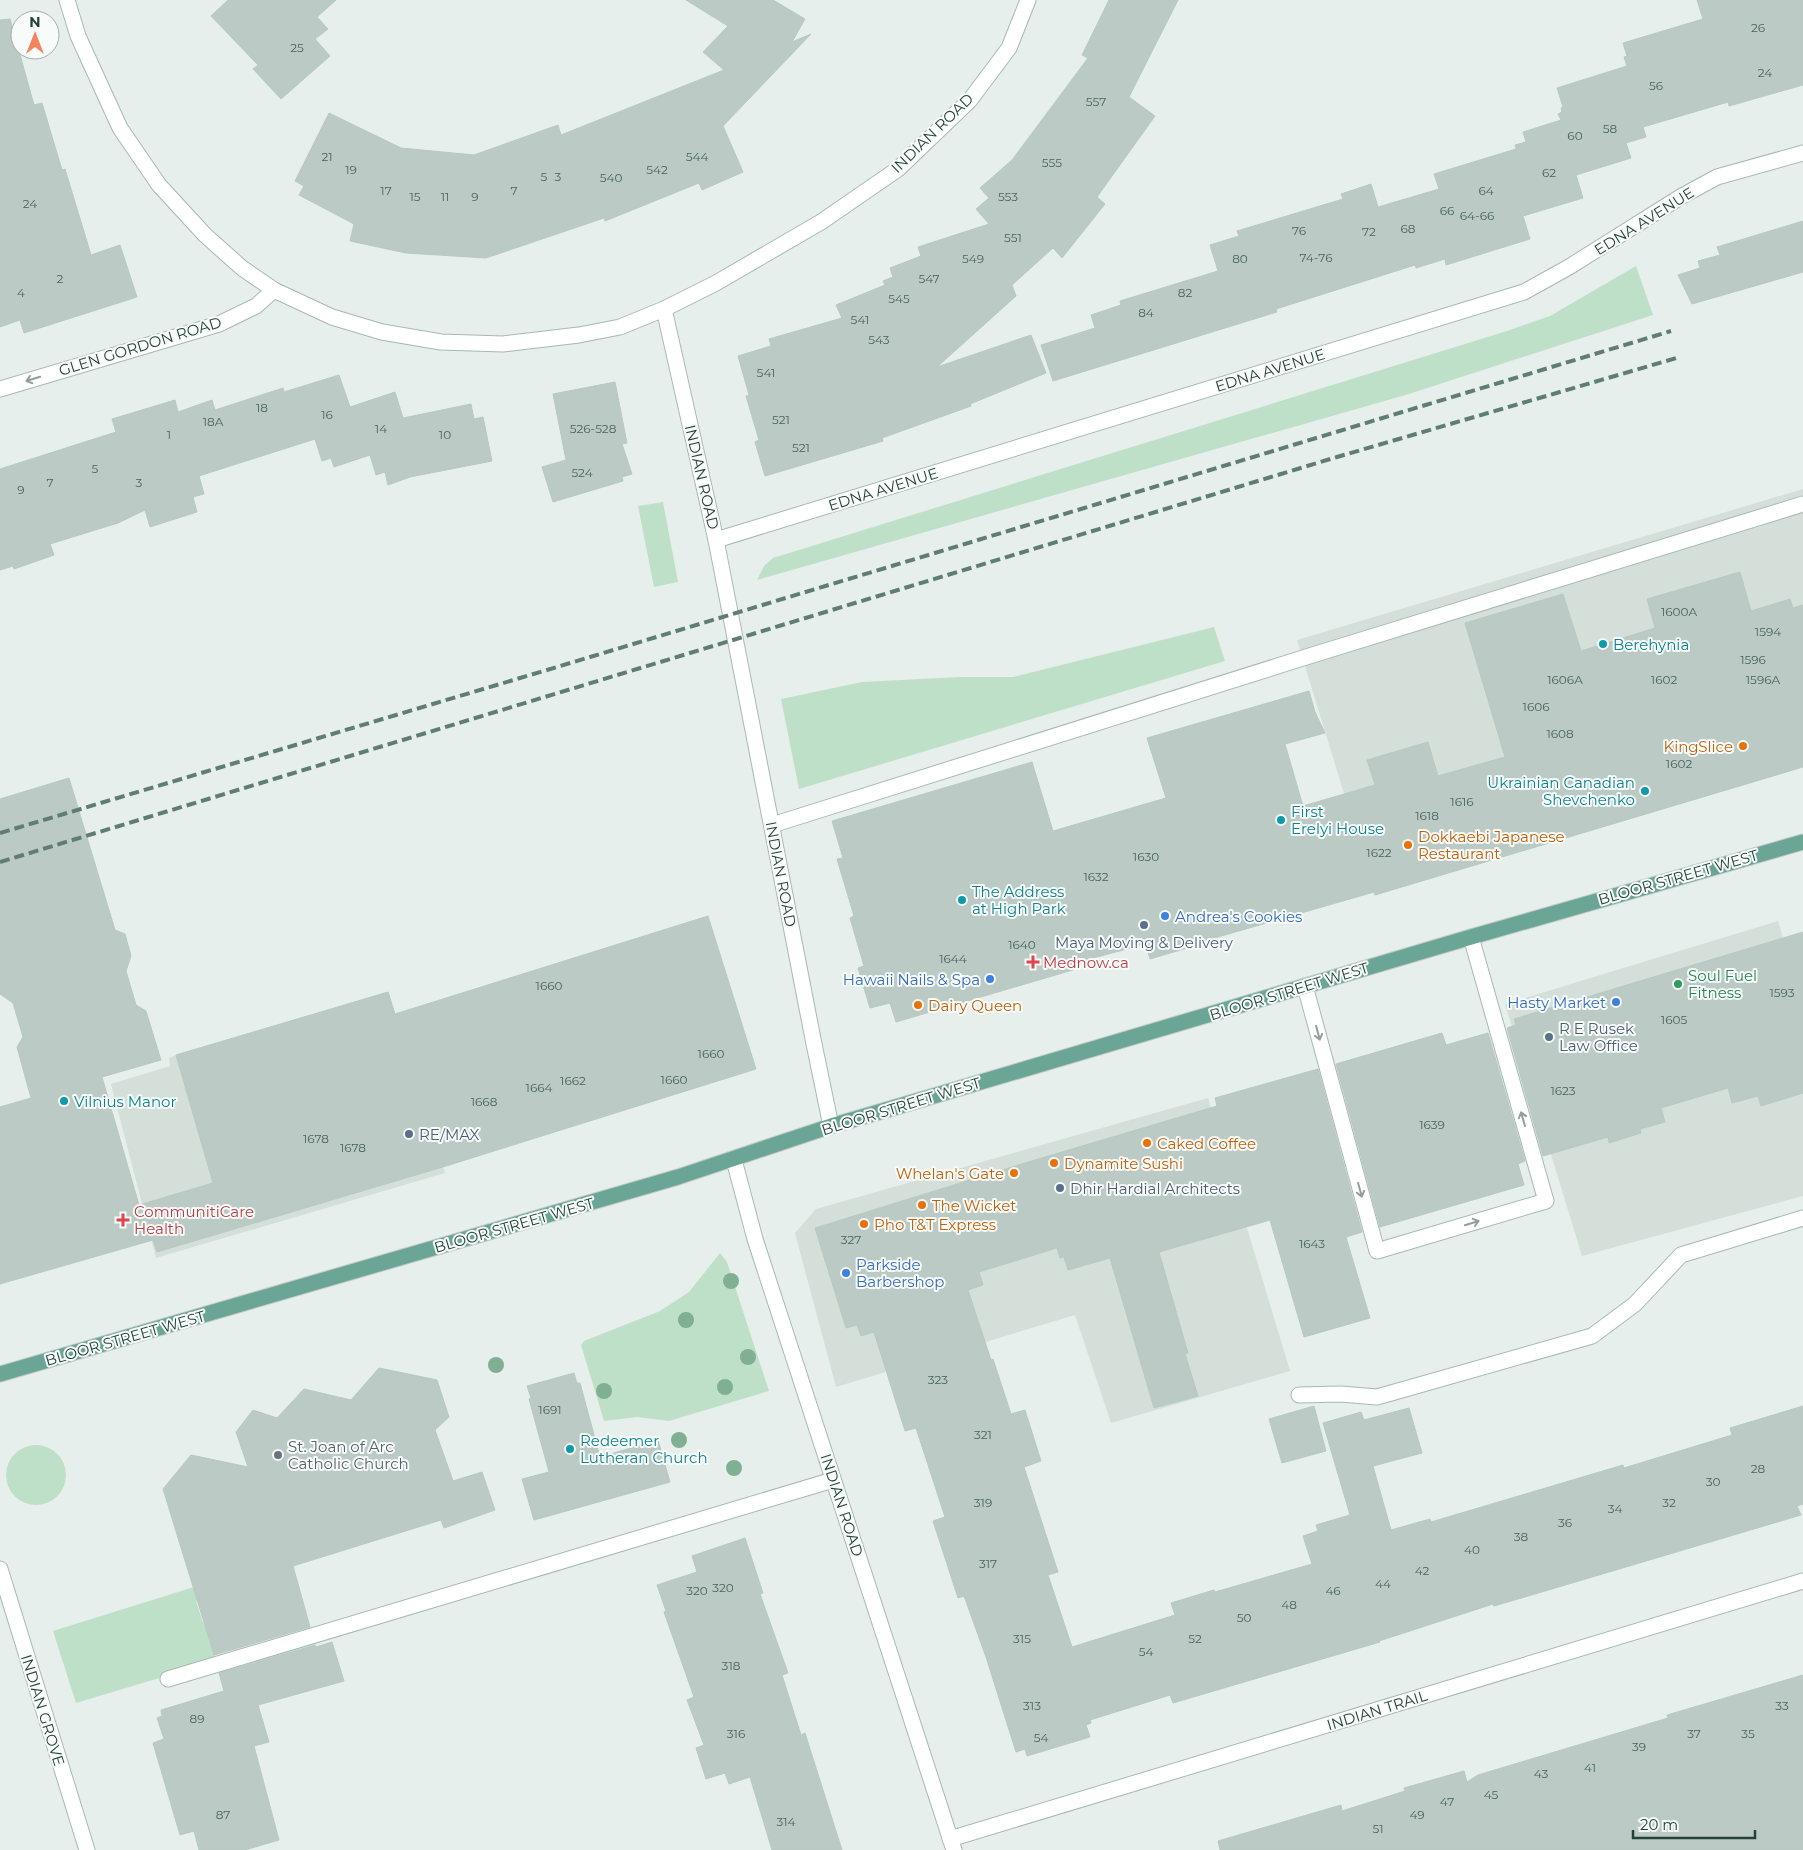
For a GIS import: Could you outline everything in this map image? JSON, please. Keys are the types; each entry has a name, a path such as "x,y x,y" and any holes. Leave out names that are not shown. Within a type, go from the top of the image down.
{"main road":[{"name":"BLOOR STREET WEST","path":"0,1374 734,1160 831,1126 1471,937 1803,842"}],"street":[{"path":"67,0 78,36 120,128 159,185 205,234 242,268 274,290 332,318 382,332 440,342 503,344 579,335 620,327 664,309"},
{"name":"INDIAN ROAD","path":"831,1126 716,540 664,309 716,283 820,222 898,169 970,100 1009,48 1028,0"},
{"name":"EDNA AVENUE","path":"716,540 1524,292 1569,267 1682,196 1717,177 1803,153"},
{"name":"GLEN GORDON ROAD","path":"0,389 219,324 256,306 274,290"},
{"path":"772,824 1803,504"},
{"path":"1305,986 1377,1251 1527,1207 1546,1201 1471,937"},
{"name":"INDIAN ROAD","path":"734,1160 755,1239 952,1845"},
{"path":"1299,1395 1341,1394 1377,1397 1592,1336 1635,1304 1681,1256 1803,1218"},
{"path":"168,1679 833,1480"},
{"name":"INDIAN GROVE","path":"0,1569 87,1850"},
{"name":"INDIAN TRAIL","path":"952,1845 1803,1580"}],"shaded area":[{"path":"1803,489 1803,766 1375,895 1297,640"},
{"path":"1778,921 1803,1004 1803,1196 1582,1256 1505,1004"},
{"path":"388,992 445,1173 156,1258 111,1084 170,1066 169,1058 176,1055"},
{"path":"1208,1098 1290,1371 1111,1423 1075,1315 836,1387 795,1233 816,1209"}],"green space":[{"path":"1636,266 1653,315 1409,394 757,580 764,566 773,558 1507,331 1550,316"},
{"path":"663,502 678,582 654,587 638,506"},
{"path":"1214,627 1225,661 799,789 781,699 862,682 960,677 1013,677"},
{"path":"720,1253 727,1262 769,1391 669,1421 637,1417 604,1421 581,1345 584,1341 660,1311 689,1292"},
{"path":"36,1445 53,1450 61,1458 66,1475 61,1492 53,1500 36,1505 19,1500 11,1492 6,1475 11,1458 19,1450"},
{"path":"194,1587 199,1599 196,1601 203,1623 205,1623 216,1661 76,1703 53,1631"}],"building":[{"path":"228,0 336,0 317,17 328,29 315,39 330,56 281,99 253,69 258,65 211,16"},
{"path":"686,0 773,0 805,19 792,42 811,34 723,126 743,172 702,190 699,183 605,221 604,218 486,258 406,253 350,241 354,224 299,195 304,186 295,181 329,113 401,148 474,155 558,125 561,135 724,70 703,52 728,26"},
{"path":"1109,0 1178,0 1129,97 1155,116 1097,197 1105,204 1062,258 1053,248 1012,285 1016,296 937,367 1031,335 1046,373 970,404 971,406 882,438 883,441 765,476 755,442 759,440 746,396 749,395 738,356 771,346 769,339 842,318 836,305 885,285 883,281 893,277 890,268 921,256 918,247 989,224 976,209 989,198 980,188 1012,160 1088,58 1082,55"},
{"path":"1697,0 1803,0 1803,85 1729,106 1728,102 1643,127 1646,137 1626,143 1631,158 1576,175 1583,198 1523,216 1530,239 1446,265 1445,259 1416,268 1415,265 1276,309 1277,312 1053,381 1041,345 1095,328 1091,315 1121,305 1120,301 1218,271 1210,245 1239,236 1237,231 1343,199 1341,194 1371,184 1378,207 1439,189 1434,174 1516,149 1515,145 1526,142 1523,132 1561,120 1558,114 1562,112 1561,108 1563,107 1557,88 1627,66 1624,57 1627,56 1623,43 1703,19"},
{"path":"10,19 10,60 21,60 34,105 42,103 62,170 65,169 91,255 120,245 137,297 24,333 20,320 0,327 0,20"},
{"path":"1803,221 1803,272 1692,304 1678,275 1700,268 1698,261 1720,255 1717,247"},
{"path":"339,375 350,407 395,392 403,418 471,404 474,419 483,417 492,461 410,477 388,485 385,472 376,475 370,455 334,467 331,458 322,461 315,439 199,476 204,494 193,497 197,512 150,527 145,510 118,523 50,544 54,555 14,569 13,566 0,570 0,469 116,432 112,419 175,400 178,412 212,400 215,410 283,388 284,392"},
{"path":"615,382 627,443 622,444 632,474 622,477 623,481 553,502 542,467 566,460 553,394"},
{"path":"1740,572 1751,611 1790,599 1793,608 1803,605 1803,767 1375,895 1374,892 1204,941 1204,943 1150,959 1146,944 1074,963 1076,969 896,1022 890,1003 870,1008 858,968 864,966 850,918 854,916 837,859 843,858 832,821 1032,762 1053,831 1166,798 1147,738 1309,691 1315,712 1325,733 1285,744 1303,806 1375,785 1367,760 1428,742 1438,776 1505,757 1465,623 1563,594 1581,651 1655,628 1647,599"},
{"path":"69,778 115,930 125,934 131,956 126,971 136,1005 146,1011 161,1060 102,1077 139,1205 213,1183 176,1055 388,992 395,1014 708,916 756,1069 446,1166 157,1252 153,1240 0,1284 0,1107 31,1098 17,1047 23,1037 13,1003 0,994 0,799"},
{"path":"1803,932 1803,1093 1761,1106 1758,1096 1732,1103 1728,1088 1661,1108 1665,1122 1640,1129 1641,1133 1609,1143 1608,1137 1543,1156 1507,1028 1516,1025 1514,1019"},
{"path":"1442,1033 1446,1045 1488,1033 1525,1161 1518,1164 1524,1185 1380,1227 1336,1064"},
{"path":"1318,1069 1362,1232 1346,1237 1370,1318 1304,1337 1270,1220 1159,1252 1188,1353 1185,1354 1198,1396 1154,1408 1110,1258 1068,1270 1064,1257 1060,1258 1057,1248 979,1272 983,1285 968,1290 1011,1414 1025,1410 1041,1461 1024,1467 1058,1572 1048,1575 1072,1647 1175,1615 1171,1603 1312,1564 1303,1536 1318,1531 1316,1525 1350,1515 1323,1423 1361,1412 1364,1420 1409,1408 1422,1453 1373,1466 1391,1530 1430,1519 1431,1522 1623,1465 1624,1468 1732,1435 1730,1428 1803,1406 1803,1504 1797,1506 1801,1515 1494,1606 1493,1604 1380,1642 1173,1703 1170,1695 1090,1720 1091,1723 1086,1725 1090,1737 1027,1756 1025,1749 1016,1752 986,1657 964,1596 958,1598 933,1521 945,1517 916,1428 905,1431 874,1332 861,1336 857,1325 846,1328 815,1228 1217,1106 1215,1098"},
{"path":"379,1368 437,1380 449,1417 435,1430 453,1481 482,1472 495,1510 444,1528 441,1520 293,1566 310,1627 214,1655 163,1489 191,1455 248,1467 236,1432 253,1410 277,1418 304,1389 351,1400"},
{"name":"Redeemer Lutheran Church","path":"574,1373 577,1383 580,1383 600,1457 658,1440 670,1482 534,1520 522,1479 549,1472 527,1386"},
{"path":"1314,1406 1326,1451 1282,1463 1269,1419"},
{"path":"745,1538 763,1593 760,1594 788,1673 782,1675 801,1735 805,1733 842,1850 772,1850 750,1777 729,1784 725,1773 706,1779 696,1748 704,1745 687,1700 694,1697 664,1612 666,1611 657,1585 697,1572 692,1556"},
{"path":"332,1642 344,1681 258,1705 269,1742 254,1746 279,1840 245,1850 199,1850 194,1831 180,1835 153,1743 164,1739 157,1718 162,1716 161,1710 224,1691 219,1673 315,1645 316,1647"},
{"path":"1803,1675 1803,1850 1220,1850 1218,1841 1341,1805 1342,1811 1405,1791 1404,1788 1464,1771 1467,1782 1478,1775 1668,1718 1667,1715"}],"railway":[{"path":"0,833 1671,331"},
{"path":"0,862 1337,457 1680,357"}],"place":[{"name":"Berehynia","path":"1603,644"},
{"name":"KingSlice","path":"1743,746"},
{"name":"Ukrainian Canadian Shevchenko","path":"1645,791"},
{"name":"First Erelyi House","path":"1281,820"},
{"name":"Dokkaebi Japanese Restaurant","path":"1408,845"},
{"name":"The Address at High Park","path":"962,900"},
{"name":"Andrea's Cookies","path":"1165,916"},
{"name":"Maya Moving & Delivery","path":"1144,925"},
{"name":"Mednow.ca","path":"1033,962"},
{"name":"Hawaii Nails & Spa","path":"990,979"},
{"name":"Soul Fuel Fitness","path":"1678,984"},
{"name":"Hasty Market","path":"1616,1002"},
{"name":"Dairy Queen","path":"918,1005"},
{"name":"R E Rusek Law Office","path":"1549,1037"},
{"name":"Vilnius Manor","path":"64,1101"},
{"name":"RE/MAX","path":"409,1134"},
{"name":"Caked Coffee","path":"1147,1143"},
{"name":"Dynamite Sushi","path":"1054,1163"},
{"name":"Whelan's Gate","path":"1014,1173"},
{"name":"Dhir Hardial Architects","path":"1060,1188"},
{"name":"The Wicket","path":"922,1205"},
{"name":"CommunitiCare Health","path":"123,1220"},
{"name":"Pho T&T Express","path":"864,1224"},
{"name":"Parkside Barbershop","path":"846,1273"},
{"name":"Redeemer Lutheran Church","path":"570,1449"},
{"name":"St. Joan of Arc Catholic Church","path":"278,1455"}]}
